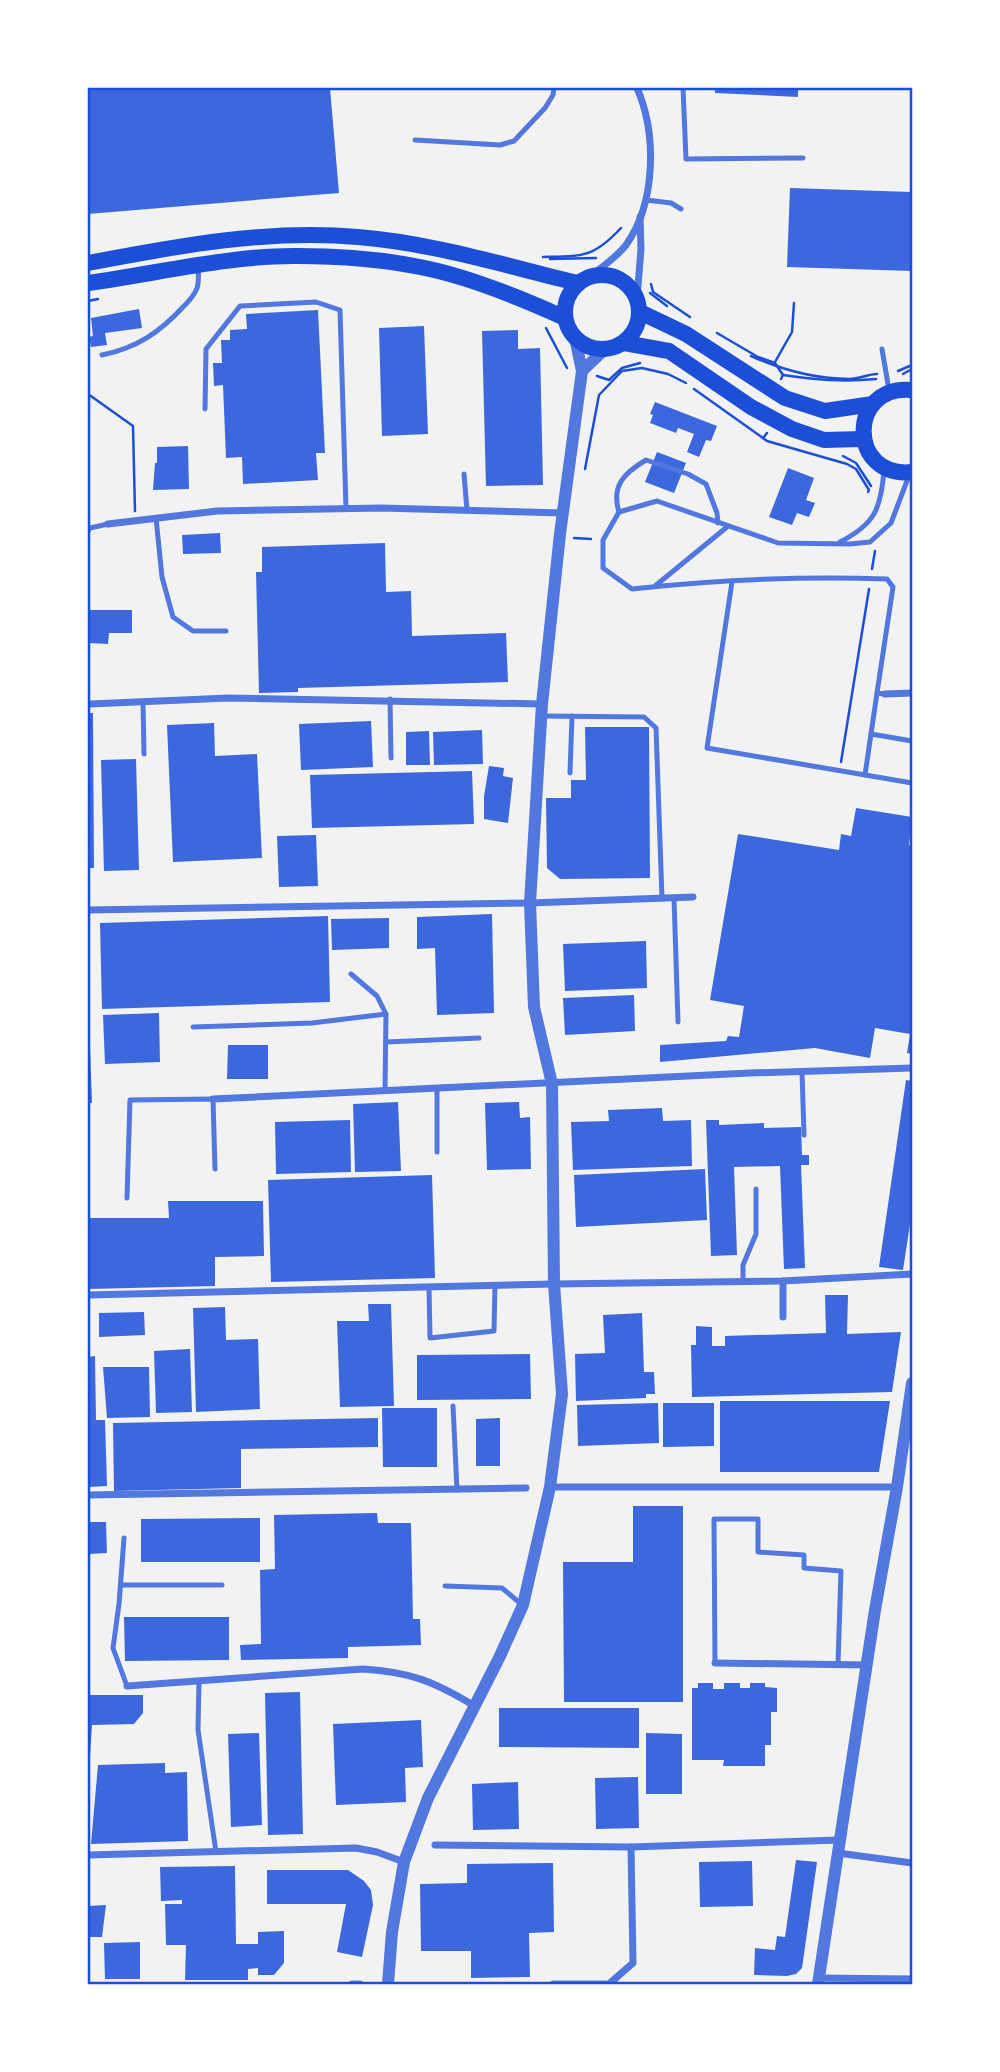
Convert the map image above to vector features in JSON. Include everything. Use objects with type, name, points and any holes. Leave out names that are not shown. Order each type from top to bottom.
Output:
[{"type":"main road","points":[[88,263],[216,241],[296,235],[358,237],[421,246],[583,280]]},
{"type":"main road","points":[[88,284],[198,267],[296,256],[356,259],[422,267],[510,294],[565,318]]},
{"type":"main road","points":[[624,343],[638,324],[638,305],[631,288],[612,275],[600,274],[583,280],[570,293],[565,305],[565,318],[575,338],[584,345],[604,349],[624,343],[669,351],[751,407],[792,429],[824,440],[863,439]]},
{"type":"main road","points":[[638,305],[785,398],[825,411],[873,404]]},
{"type":"main road","points":[[911,473],[897,473],[874,460],[863,439],[863,426],[866,414],[873,404],[889,392],[912,389]]},
{"type":"street","points":[[583,280],[621,250],[646,200],[649,134],[637,88]]},
{"type":"street","points":[[638,305],[640,216]]},
{"type":"street","points":[[388,1984],[392,1932],[404,1862],[428,1798],[523,1605],[550,1488],[562,1394],[554,1283],[552,1084],[534,1007],[530,903],[542,710],[560,534],[582,371],[575,338]]},
{"type":"street","points":[[582,371],[604,349]]},
{"type":"street","points":[[107,524],[217,511],[346,508],[564,513]]},
{"type":"street","points":[[881,693],[912,693]]},
{"type":"street","points":[[89,704],[228,698],[390,699],[542,710]]},
{"type":"street","points":[[88,910],[530,903],[693,897]]},
{"type":"street","points":[[213,1099],[912,1068]]},
{"type":"street","points":[[88,1295],[554,1283],[783,1281],[912,1274]]},
{"type":"street","points":[[783,1281],[783,1317]]},
{"type":"street","points":[[912,1383],[908,1440],[874,1610],[818,1981],[912,1979]]},
{"type":"street","points":[[550,1488],[897,1487]]},
{"type":"street","points":[[88,1495],[526,1488]]},
{"type":"street","points":[[715,1663],[867,1665]]},
{"type":"street","points":[[127,1686],[363,1669],[394,1671],[439,1685],[474,1705]]},
{"type":"street","points":[[435,1845],[839,1847],[912,1863]]},
{"type":"street","points":[[553,1984],[609,1984],[633,1963],[631,1847]]},
{"type":"street","points":[[88,1855],[356,1848],[404,1862]]},
{"type":"street","points":[[352,1984],[360,1984]]},
{"type":"lane","points":[[415,140],[500,145],[514,141],[545,108],[554,88]]},
{"type":"lane","points":[[683,88],[685,159],[803,158]]},
{"type":"lane","points":[[646,200],[671,203],[681,209]]},
{"type":"lane","points":[[102,355],[126,350],[146,340],[170,321],[191,299],[199,285],[198,267]]},
{"type":"lane","points":[[205,409],[206,349],[240,306],[316,302],[340,310],[346,508]]},
{"type":"lane","points":[[882,349],[889,392]]},
{"type":"lane","points":[[619,512],[615,500],[618,486],[632,468],[646,460],[688,474],[706,484],[718,523]]},
{"type":"lane","points":[[837,544],[860,532],[874,517],[882,493],[884,468]]},
{"type":"lane","points":[[865,775],[881,693],[892,587],[887,579],[732,582],[632,589],[603,568],[603,540],[619,512],[657,501],[778,543],[870,542],[891,523],[911,473]]},
{"type":"lane","points":[[464,474],[467,510]]},
{"type":"lane","points":[[156,518],[162,577],[173,617],[193,631],[226,631]]},
{"type":"lane","points":[[88,531],[90,528],[107,524]]},
{"type":"lane","points":[[655,586],[727,527]]},
{"type":"lane","points":[[732,582],[707,748],[912,783]]},
{"type":"lane","points":[[390,699],[391,758]]},
{"type":"lane","points":[[143,702],[144,754]]},
{"type":"lane","points":[[542,710],[572,716],[644,717],[656,728],[662,898]]},
{"type":"lane","points":[[570,774],[572,716]]},
{"type":"lane","points":[[871,734],[912,741]]},
{"type":"lane","points":[[674,898],[678,1022]]},
{"type":"lane","points":[[351,974],[377,996],[386,1014],[385,1090]]},
{"type":"lane","points":[[193,1027],[312,1023],[386,1014]]},
{"type":"lane","points":[[386,1042],[479,1038]]},
{"type":"lane","points":[[802,1071],[804,1135]]},
{"type":"lane","points":[[436,1152],[437,1088]]},
{"type":"lane","points":[[127,1198],[130,1100],[213,1099],[215,1169]]},
{"type":"lane","points":[[743,1282],[743,1265],[756,1234],[756,1189]]},
{"type":"lane","points":[[429,1287],[429,1338],[494,1331],[495,1285]]},
{"type":"lane","points":[[453,1406],[457,1490]]},
{"type":"lane","points":[[715,1663],[714,1519],[758,1518],[758,1552],[804,1555],[804,1568],[841,1571],[838,1664]]},
{"type":"lane","points":[[124,1538],[113,1648],[127,1686]]},
{"type":"lane","points":[[121,1585],[222,1585]]},
{"type":"lane","points":[[445,1587],[502,1588],[523,1605]]},
{"type":"lane","points":[[199,1681],[198,1730],[216,1852]]},
{"type":"path","points":[[649,276],[653,292],[693,319]]},
{"type":"path","points":[[88,301],[100,299]]},
{"type":"path","points":[[774,364],[792,332],[794,303]]},
{"type":"path","points":[[542,321],[565,368],[609,380],[622,368],[639,362],[659,367],[685,378],[708,397],[770,437],[808,449],[822,450]]},
{"type":"path","points":[[714,331],[774,364],[783,375]]},
{"type":"path","points":[[584,473],[599,395],[622,371],[642,368],[668,374],[689,385],[713,405],[763,438]]},
{"type":"path","points":[[88,394],[133,426],[135,521]]},
{"type":"path","points":[[835,451],[856,463],[871,485],[882,493]]},
{"type":"path","points":[[560,534],[571,538],[603,540]]},
{"type":"path","points":[[839,771],[878,534]]},
{"type":"building","points":[[88,88],[330,88],[339,193],[88,214]]},
{"type":"building","points":[[715,88],[798,88],[798,97],[715,93]]},
{"type":"building","points":[[790,188],[912,192],[912,271],[787,267]]},
{"type":"building","points":[[139,309],[142,328],[105,333],[107,345],[91,347],[91,318]]},
{"type":"building","points":[[318,310],[325,453],[316,453],[318,480],[243,484],[242,457],[226,458],[223,385],[214,386],[213,363],[222,363],[221,340],[230,340],[230,330],[247,329],[246,314]]},
{"type":"building","points":[[424,326],[428,434],[382,436],[379,328]]},
{"type":"building","points":[[518,330],[518,349],[540,348],[543,485],[486,486],[482,331]]},
{"type":"building","points":[[655,402],[717,426],[711,441],[706,440],[699,457],[687,452],[694,434],[678,428],[676,433],[650,423]]},
{"type":"building","points":[[188,446],[189,489],[153,490],[157,447]]},
{"type":"building","points":[[657,452],[686,463],[674,493],[645,482]]},
{"type":"building","points":[[788,468],[814,478],[806,500],[815,503],[809,517],[797,513],[792,525],[769,517]]},
{"type":"building","points":[[220,533],[221,553],[183,554],[182,535]]},
{"type":"building","points":[[385,543],[386,592],[411,591],[412,636],[506,633],[508,682],[298,688],[298,692],[259,693],[256,572],[262,572],[262,547]]},
{"type":"building","points":[[88,610],[132,610],[132,633],[109,633],[108,644],[88,643]]},
{"type":"building","points":[[88,713],[93,713],[94,868],[88,868]]},
{"type":"building","points":[[371,721],[373,767],[301,770],[299,724]]},
{"type":"building","points":[[214,723],[215,756],[257,754],[262,858],[173,862],[167,725]]},
{"type":"building","points":[[585,727],[649,727],[650,878],[560,879],[547,868],[546,798],[571,798],[571,780],[586,780]]},
{"type":"building","points":[[482,730],[483,764],[434,765],[433,732]]},
{"type":"building","points":[[429,731],[430,765],[406,765],[406,732]]},
{"type":"building","points":[[136,759],[139,870],[104,871],[101,760]]},
{"type":"building","points":[[489,766],[504,768],[503,776],[513,778],[508,823],[484,819],[484,796]]},
{"type":"building","points":[[472,771],[474,824],[312,828],[310,775]]},
{"type":"building","points":[[856,808],[912,817],[909,845],[912,846],[912,1054],[907,1053],[910,1034],[875,1028],[870,1058],[815,1048],[660,1062],[660,1045],[726,1041],[728,1036],[739,1037],[744,1006],[710,1000],[738,834],[839,850],[841,834],[851,836]]},
{"type":"building","points":[[316,835],[318,886],[279,887],[277,836]]},
{"type":"building","points":[[492,914],[494,1013],[437,1015],[435,948],[417,949],[417,917]]},
{"type":"building","points":[[328,916],[330,1002],[102,1009],[100,923]]},
{"type":"building","points":[[389,918],[389,948],[332,950],[331,919]]},
{"type":"building","points":[[646,941],[647,988],[565,991],[563,944]]},
{"type":"building","points":[[634,995],[635,1031],[565,1035],[563,998]]},
{"type":"building","points":[[159,1013],[160,1062],[105,1064],[103,1015]]},
{"type":"building","points":[[228,1045],[268,1045],[268,1079],[227,1079]]},
{"type":"building","points":[[90,1046],[92,1103],[88,1103]]},
{"type":"building","points":[[906,1080],[912,1081],[912,1211],[903,1270],[879,1267]]},
{"type":"building","points":[[398,1102],[401,1171],[355,1172],[353,1104]]},
{"type":"building","points":[[519,1102],[520,1118],[530,1117],[531,1169],[487,1170],[485,1103]]},
{"type":"building","points":[[662,1108],[663,1121],[691,1120],[692,1166],[573,1170],[571,1122],[609,1121],[608,1110]]},
{"type":"building","points":[[350,1120],[351,1172],[276,1174],[275,1122]]},
{"type":"building","points":[[706,1120],[719,1120],[719,1125],[764,1123],[764,1128],[801,1127],[802,1155],[809,1155],[809,1165],[801,1165],[805,1268],[784,1269],[780,1166],[734,1167],[737,1255],[711,1256]]},
{"type":"building","points":[[705,1169],[707,1220],[576,1227],[574,1175]]},
{"type":"building","points":[[432,1175],[435,1278],[271,1282],[268,1180]]},
{"type":"building","points":[[168,1201],[263,1201],[264,1256],[215,1257],[215,1286],[88,1289],[88,1218],[169,1218]]},
{"type":"building","points":[[825,1295],[848,1295],[847,1334],[901,1332],[892,1392],[692,1397],[691,1345],[696,1345],[696,1326],[712,1327],[712,1346],[725,1346],[725,1336],[826,1333]]},
{"type":"building","points":[[368,1304],[391,1304],[394,1406],[340,1407],[337,1321],[369,1321]]},
{"type":"building","points":[[225,1307],[226,1340],[258,1339],[260,1409],[196,1412],[193,1308]]},
{"type":"building","points":[[144,1312],[145,1335],[99,1337],[99,1313]]},
{"type":"building","points":[[642,1313],[644,1372],[654,1372],[655,1394],[646,1394],[646,1398],[576,1401],[575,1354],[605,1353],[603,1315]]},
{"type":"building","points":[[190,1349],[192,1412],[156,1413],[154,1351]]},
{"type":"building","points":[[530,1354],[531,1399],[417,1400],[417,1355]]},
{"type":"building","points":[[95,1356],[96,1420],[105,1420],[107,1486],[88,1487],[88,1357]]},
{"type":"building","points":[[103,1367],[149,1367],[150,1417],[107,1418]]},
{"type":"building","points":[[720,1401],[890,1401],[879,1472],[720,1472]]},
{"type":"building","points":[[658,1403],[659,1443],[578,1446],[577,1405]]},
{"type":"building","points":[[663,1403],[714,1403],[714,1446],[663,1447]]},
{"type":"building","points":[[382,1408],[437,1408],[437,1467],[383,1467]]},
{"type":"building","points":[[378,1418],[378,1447],[241,1449],[241,1488],[114,1491],[113,1423]]},
{"type":"building","points":[[500,1418],[500,1466],[476,1466],[476,1419]]},
{"type":"building","points":[[633,1506],[683,1506],[683,1702],[564,1702],[563,1562],[633,1562]]},
{"type":"building","points":[[377,1513],[378,1523],[411,1523],[413,1619],[420,1619],[421,1645],[348,1647],[348,1658],[241,1660],[240,1645],[261,1644],[260,1570],[275,1569],[274,1515]]},
{"type":"building","points":[[260,1518],[260,1562],[141,1562],[141,1519]]},
{"type":"building","points":[[88,1522],[106,1522],[107,1553],[88,1554]]},
{"type":"building","points":[[124,1617],[229,1617],[229,1660],[125,1661]]},
{"type":"building","points":[[698,1683],[713,1683],[713,1689],[724,1689],[724,1683],[740,1683],[740,1688],[750,1688],[750,1683],[765,1683],[765,1687],[777,1688],[777,1712],[771,1712],[771,1745],[765,1745],[765,1766],[723,1766],[724,1760],[692,1760],[692,1688],[698,1688]]},
{"type":"building","points":[[88,1685],[90,1695],[143,1695],[143,1713],[134,1724],[92,1725],[89,1772],[88,1772]]},
{"type":"building","points":[[300,1692],[303,1834],[268,1835],[265,1693]]},
{"type":"building","points":[[499,1708],[639,1708],[639,1748],[499,1747]]},
{"type":"building","points":[[421,1720],[423,1767],[405,1768],[406,1802],[336,1805],[333,1724]]},
{"type":"building","points":[[259,1733],[262,1825],[231,1827],[228,1734]]},
{"type":"building","points":[[646,1733],[682,1734],[682,1794],[646,1794]]},
{"type":"building","points":[[165,1763],[165,1773],[187,1772],[188,1841],[91,1844],[98,1765]]},
{"type":"building","points":[[638,1777],[639,1828],[596,1829],[595,1778]]},
{"type":"building","points":[[518,1782],[519,1829],[473,1830],[472,1784]]},
{"type":"building","points":[[796,1860],[817,1862],[802,1968],[796,1974],[787,1976],[754,1975],[755,1948],[775,1950],[777,1936],[785,1937]]},
{"type":"building","points":[[752,1861],[753,1906],[700,1907],[699,1862]]},
{"type":"building","points":[[553,1863],[554,1932],[529,1933],[530,1977],[471,1978],[471,1951],[421,1951],[420,1884],[467,1883],[467,1864]]},
{"type":"building","points":[[235,1866],[236,1944],[258,1944],[258,1932],[284,1931],[284,1963],[274,1975],[258,1975],[258,1968],[248,1969],[248,1980],[185,1980],[186,1945],[166,1945],[165,1904],[182,1904],[182,1900],[161,1901],[160,1867]]},
{"type":"building","points":[[267,1870],[348,1870],[364,1881],[371,1890],[373,1905],[362,1957],[337,1952],[346,1904],[267,1904]]},
{"type":"building","points":[[106,1905],[102,1937],[88,1937],[88,1906]]},
{"type":"building","points":[[140,1942],[140,1979],[105,1979],[104,1943]]}]
